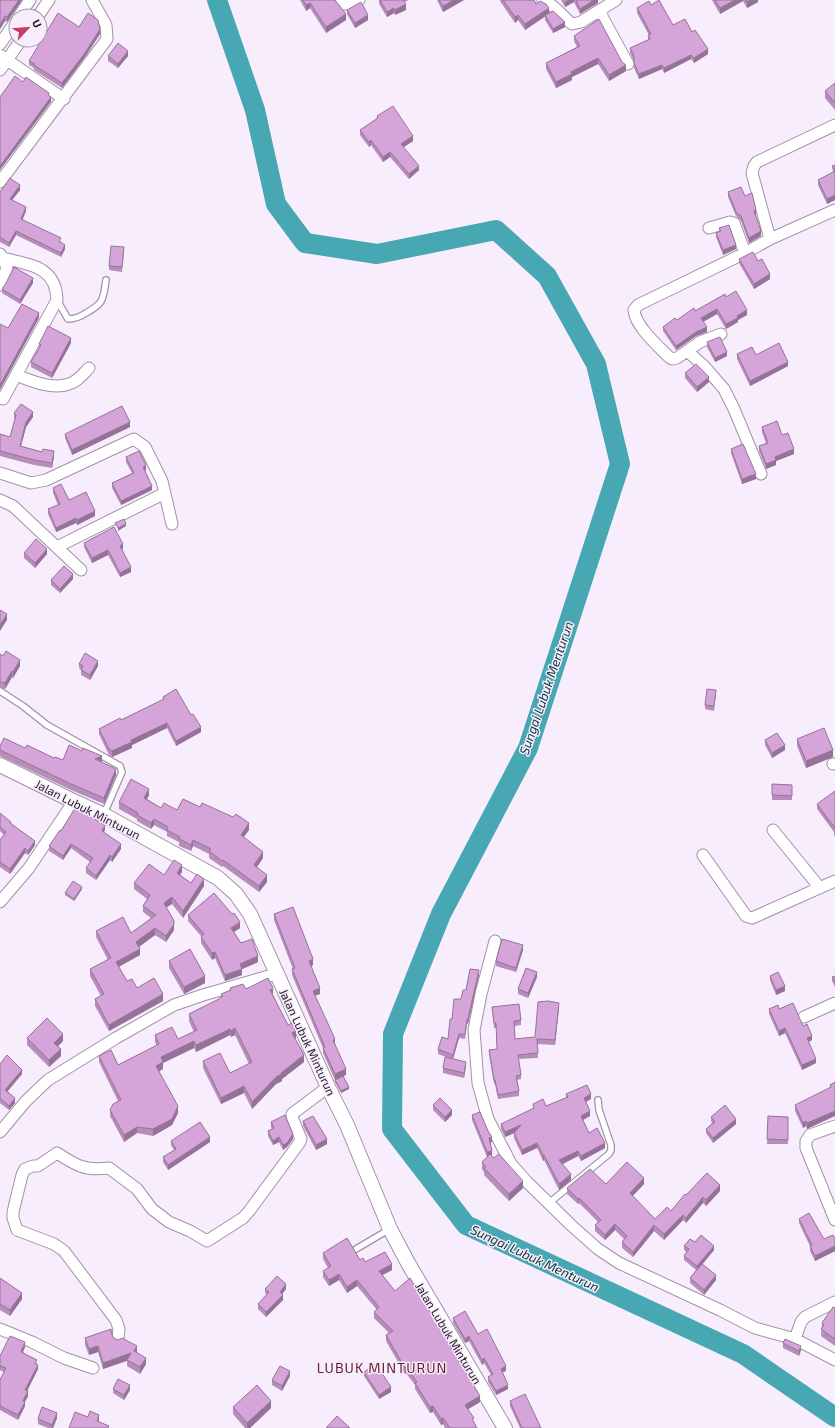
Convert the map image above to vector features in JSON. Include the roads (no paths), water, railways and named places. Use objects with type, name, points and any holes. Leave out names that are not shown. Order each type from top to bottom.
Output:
[{"type":"street","points":[[0,182],[64,99],[107,39],[106,25],[92,0]]},
{"type":"street","points":[[340,0],[346,5],[359,0]]},
{"type":"street","points":[[543,0],[550,3],[560,11],[564,18],[572,24],[582,22],[616,0]]},
{"type":"street","points":[[599,11],[628,64]]},
{"type":"street","points":[[0,44],[8,32]]},
{"type":"street","points":[[0,70],[3,57],[13,48]]},
{"type":"street","points":[[3,57],[64,99]]},
{"type":"street","points":[[770,239],[752,173],[754,166],[760,160],[835,125]]},
{"type":"street","points":[[721,334],[700,342],[678,358],[669,358],[647,335],[634,315],[634,310],[638,305],[745,253],[770,239],[835,210]]},
{"type":"street","points":[[709,228],[730,222],[734,223],[745,253]]},
{"type":"street","points":[[0,284],[7,268],[2,256]]},
{"type":"street","points":[[2,256],[39,268],[49,275],[57,292],[57,300],[3,399]]},
{"type":"street","points":[[687,351],[704,366],[724,389],[761,474]]},
{"type":"street","points":[[16,375],[48,386],[60,386],[76,381],[88,368]]},
{"type":"street","points":[[0,473],[31,483],[46,480],[134,439],[145,447],[162,482],[172,524]]},
{"type":"street","points":[[57,547],[165,493]]},
{"type":"street","points":[[0,500],[13,506],[81,570]]},
{"type":"street","name":"Jalan Lubuk Minturun","points":[[0,765],[104,814],[218,878],[236,894],[250,914],[276,974],[347,1125],[390,1229],[408,1263],[505,1428]]},
{"type":"street","points":[[0,902],[29,868],[74,801]]},
{"type":"street","points":[[773,830],[820,888]]},
{"type":"street","points":[[703,854],[748,918],[752,918],[835,881]]},
{"type":"street","points":[[494,941],[474,1030],[478,1083],[488,1119],[511,1164],[528,1183],[598,1249],[619,1263],[755,1328],[795,1339],[835,1360]]},
{"type":"street","points":[[0,1132],[26,1101],[48,1080],[128,1030],[174,1005],[276,974]]},
{"type":"street","points":[[804,1017],[835,1003]]},
{"type":"street","points":[[118,1338],[119,1329],[116,1320],[64,1251],[54,1244],[18,1230],[14,1225],[12,1212],[25,1169],[38,1166],[57,1153],[78,1167],[96,1170],[109,1168],[137,1189],[152,1209],[169,1222],[190,1231],[207,1241],[243,1218],[250,1210],[300,1142],[301,1139],[292,1114],[328,1087]]},
{"type":"street","points":[[835,1126],[810,1135],[806,1141],[806,1148],[835,1220]]},
{"type":"street","points":[[795,1339],[801,1322],[805,1318],[835,1302]]},
{"type":"street","points":[[0,1329],[32,1342],[64,1358],[93,1368]]},
{"type":"lane","points":[[57,300],[68,318],[73,319],[82,316],[99,306],[104,297],[106,280]]},
{"type":"lane","points":[[0,691],[23,706],[47,725],[120,766],[122,772],[104,814]]},
{"type":"lane","points":[[549,1203],[606,1156],[611,1150],[611,1145],[599,1110],[598,1100]]},
{"type":"lane","points":[[356,1249],[390,1229]]},
{"type":"waterway","name":"Sungai Lubuk Menturun","points":[[217,0],[255,110],[276,204],[305,243],[377,254],[496,230],[547,276],[596,364],[620,464],[528,748],[441,914],[393,1034],[392,1129],[466,1225],[743,1354],[835,1417]]},
{"type":"district","name":"LUBUK MINTURUN","points":[[382,1367]]}]
